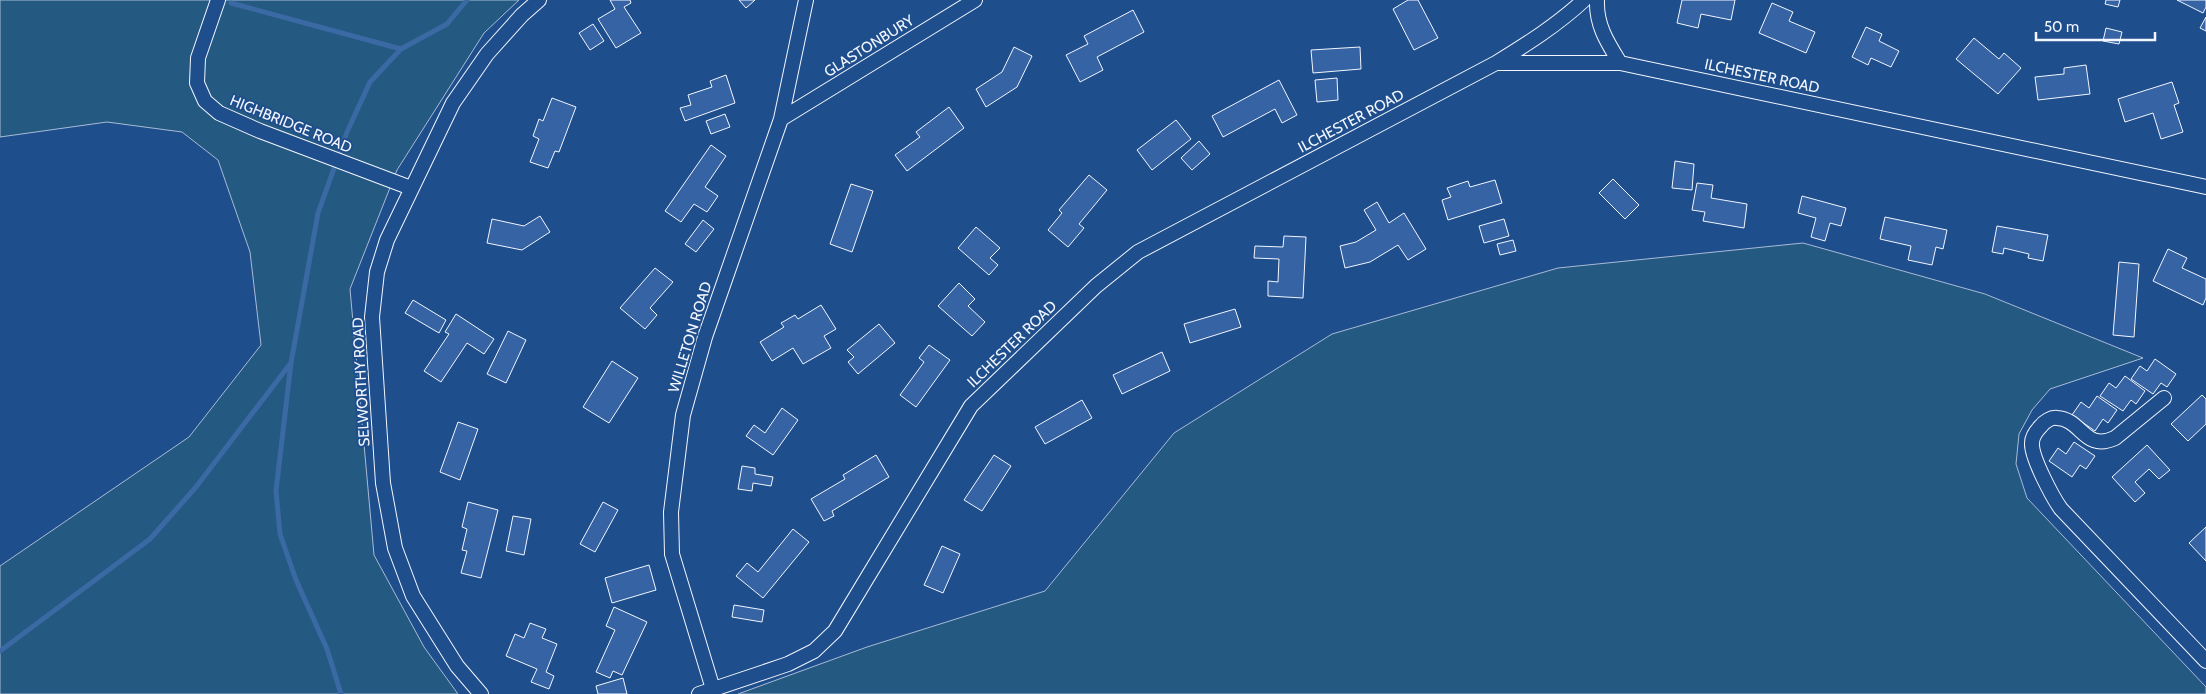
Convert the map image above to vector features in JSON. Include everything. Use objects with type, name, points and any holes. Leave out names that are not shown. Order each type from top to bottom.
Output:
[{"type":"street","name":"HIGHBRIDGE ROAD","points":[[218,0],[198,58],[197,83],[205,101],[219,113],[411,188]]},
{"type":"street","name":"SELWORTHY ROAD","points":[[481,694],[457,666],[414,596],[395,548],[383,483],[372,317],[378,272],[387,240],[453,103],[487,54],[522,15],[539,0]]},
{"type":"street","name":"WILLETON ROAD","points":[[713,689],[672,554],[671,512],[683,415],[705,337],[781,119],[806,0]]},
{"type":"street","name":"GLASTONBURY","points":[[781,119],[975,0]]},
{"type":"street","points":[[1496,63],[1565,18],[1584,0]]},
{"type":"street","points":[[1597,0],[1598,18],[1602,32],[1620,63]]},
{"type":"street","name":"ILCHESTER ROAD","points":[[713,689],[788,664],[814,652],[835,631],[971,406],[1096,286],[1138,252],[1496,63],[1620,63],[2206,187]]},
{"type":"street","points":[[2164,398],[2115,438],[2105,442],[2090,439],[2071,423],[2058,418],[2050,419],[2036,431],[2032,442],[2034,455],[2052,497],[2062,509],[2206,661]]},
{"type":"street","points":[[700,694],[713,689]]},
{"type":"shaded area","points":[[0,0],[519,0],[484,33],[397,170],[350,289],[374,555],[424,647],[458,694],[0,694],[0,566],[189,437],[261,345],[250,252],[218,160],[182,132],[107,122],[0,137]]},
{"type":"shaded area","points":[[1803,243],[1985,294],[2143,358],[2050,389],[2032,410],[2019,434],[2016,464],[2027,498],[2206,687],[2206,694],[738,694],[867,647],[1045,591],[1174,433],[1332,334],[1558,268]]},
{"type":"building","points":[[610,0],[630,0],[631,3],[624,7],[641,33],[616,48],[598,19],[615,9]]},
{"type":"building","points":[[739,0],[755,0],[746,8]]},
{"type":"building","points":[[1408,0],[1418,0],[1438,38],[1414,50],[1393,9]]},
{"type":"building","points":[[1682,0],[1735,0],[1731,20],[1701,14],[1698,28],[1677,23]]},
{"type":"building","points":[[2106,0],[2120,0],[2118,7],[2105,4]]},
{"type":"building","points":[[2177,0],[2206,0],[2206,7],[2203,13]]},
{"type":"building","points":[[1772,3],[1793,12],[1789,21],[1815,32],[1806,53],[1759,33]]},
{"type":"building","points":[[1133,10],[1144,32],[1097,57],[1103,70],[1080,82],[1066,55],[1088,44],[1084,36]]},
{"type":"building","points":[[2206,17],[2206,31],[2200,28]]},
{"type":"building","points":[[593,24],[604,41],[590,50],[579,33]]},
{"type":"building","points":[[1866,27],[1882,34],[1879,41],[1899,51],[1891,67],[1871,58],[1868,65],[1852,57]]},
{"type":"building","points":[[2106,28],[2122,32],[2119,44],[2103,41]]},
{"type":"building","points":[[1974,38],[1999,59],[2004,53],[2021,68],[1998,94],[1956,59]]},
{"type":"building","points":[[1014,47],[1032,56],[1017,87],[986,107],[976,89],[1002,72]]},
{"type":"building","points":[[1360,47],[1361,69],[1313,73],[1311,50]]},
{"type":"building","points":[[2086,65],[2090,94],[2038,100],[2035,77],[2064,74],[2064,68]]},
{"type":"building","points":[[726,75],[735,103],[685,121],[680,108],[691,105],[688,95],[712,87],[710,81]]},
{"type":"building","points":[[1337,78],[1338,100],[1317,102],[1315,80]]},
{"type":"building","points":[[1279,80],[1297,115],[1282,123],[1275,109],[1223,137],[1212,116]]},
{"type":"building","points":[[2172,82],[2179,103],[2174,105],[2183,132],[2161,139],[2153,113],[2125,122],[2118,99]]},
{"type":"building","points":[[552,98],[576,107],[559,152],[555,151],[548,168],[530,162],[539,139],[533,136],[539,119],[543,121]]},
{"type":"building","points":[[949,107],[964,128],[907,171],[895,155],[920,137],[916,132]]},
{"type":"building","points":[[725,114],[730,127],[711,134],[706,121]]},
{"type":"building","points":[[1176,120],[1191,139],[1152,170],[1137,150]]},
{"type":"building","points":[[1199,141],[1210,154],[1192,170],[1181,158]]},
{"type":"building","points":[[711,145],[726,156],[705,187],[718,196],[707,212],[694,204],[681,222],[665,211]]},
{"type":"building","points":[[1675,161],[1694,164],[1692,190],[1672,188]]},
{"type":"building","points":[[1089,175],[1107,190],[1079,224],[1084,228],[1068,247],[1048,230],[1062,213],[1059,210]]},
{"type":"building","points":[[1613,179],[1639,205],[1625,219],[1599,193]]},
{"type":"building","points":[[1495,180],[1502,203],[1448,220],[1442,200],[1451,197],[1447,188],[1468,181],[1470,187]]},
{"type":"building","points":[[1697,183],[1713,185],[1711,198],[1747,204],[1744,228],[1703,221],[1705,212],[1692,210]]},
{"type":"building","points":[[851,184],[873,191],[852,252],[830,244]]},
{"type":"building","points":[[1802,196],[1846,208],[1841,226],[1830,223],[1825,241],[1811,237],[1816,218],[1798,213]]},
{"type":"building","points":[[1377,202],[1389,223],[1404,213],[1426,249],[1408,260],[1398,245],[1370,262],[1345,268],[1340,246],[1356,242],[1376,230],[1364,210]]},
{"type":"building","points":[[540,216],[550,232],[522,250],[487,243],[492,219],[524,226]]},
{"type":"building","points":[[1885,217],[1947,230],[1943,249],[1936,247],[1932,265],[1908,260],[1911,246],[1880,239]]},
{"type":"building","points":[[1504,219],[1509,236],[1484,243],[1479,226]]},
{"type":"building","points":[[703,220],[714,229],[696,252],[685,244]]},
{"type":"building","points":[[1997,226],[2048,235],[2043,261],[2028,258],[2029,254],[2004,248],[2003,254],[1992,252]]},
{"type":"building","points":[[976,227],[1000,248],[990,258],[998,265],[989,275],[958,248]]},
{"type":"building","points":[[1284,236],[1306,237],[1303,298],[1268,296],[1268,281],[1278,282],[1279,259],[1254,258],[1255,246],[1283,247]]},
{"type":"building","points":[[1513,240],[1516,251],[1500,255],[1497,244]]},
{"type":"building","points":[[2168,249],[2187,258],[2182,268],[2206,279],[2206,298],[2203,305],[2153,281]]},
{"type":"building","points":[[2119,262],[2139,264],[2134,337],[2113,335]]},
{"type":"building","points":[[655,268],[673,282],[650,308],[657,315],[645,329],[620,308]]},
{"type":"building","points":[[959,283],[975,299],[968,306],[985,322],[972,336],[938,306]]},
{"type":"building","points":[[413,300],[446,320],[439,333],[405,313]]},
{"type":"building","points":[[821,305],[836,329],[824,336],[831,348],[803,364],[793,348],[772,361],[760,342],[784,327],[781,323],[795,315],[798,319]]},
{"type":"building","points":[[1235,309],[1241,327],[1190,343],[1184,324]]},
{"type":"building","points":[[456,314],[494,339],[484,354],[467,343],[441,382],[424,371],[449,334],[445,332]]},
{"type":"building","points":[[879,324],[895,343],[858,374],[848,362],[854,357],[847,350]]},
{"type":"building","points":[[508,331],[526,340],[506,383],[487,374]]},
{"type":"building","points":[[929,345],[950,360],[916,407],[900,395],[924,362],[919,358]]},
{"type":"building","points":[[1162,352],[1170,371],[1122,394],[1113,375]]},
{"type":"building","points":[[2155,359],[2176,374],[2167,387],[2161,383],[2153,394],[2131,379],[2140,366],[2147,371]]},
{"type":"building","points":[[612,361],[638,378],[609,423],[583,407]]},
{"type":"building","points":[[2125,376],[2145,391],[2136,404],[2131,400],[2123,411],[2100,396],[2109,383],[2116,388]]},
{"type":"building","points":[[2202,395],[2206,399],[2206,424],[2188,441],[2171,424]]},
{"type":"building","points":[[2097,396],[2117,410],[2108,423],[2103,419],[2095,431],[2072,415],[2081,402],[2089,408]]},
{"type":"building","points":[[1082,400],[1092,418],[1045,444],[1035,427]]},
{"type":"building","points":[[782,408],[798,420],[773,455],[746,436],[754,425],[765,433]]},
{"type":"building","points":[[458,422],[478,429],[460,480],[440,472]]},
{"type":"building","points":[[2074,442],[2095,456],[2086,469],[2080,465],[2072,477],[2049,461],[2058,448],[2066,454]]},
{"type":"building","points":[[2147,445],[2170,470],[2159,479],[2149,469],[2135,482],[2145,493],[2135,502],[2112,477]]},
{"type":"building","points":[[876,455],[889,477],[832,511],[834,516],[824,521],[811,499],[845,479],[843,475]]},
{"type":"building","points":[[994,455],[1011,466],[982,511],[964,500]]},
{"type":"building","points":[[742,466],[755,468],[755,474],[773,477],[771,486],[753,483],[752,491],[738,489]]},
{"type":"building","points":[[468,502],[498,510],[481,578],[461,573],[467,551],[462,550],[467,529],[462,527]]},
{"type":"building","points":[[603,502],[618,510],[595,552],[580,544]]},
{"type":"building","points":[[513,516],[531,519],[524,555],[506,551]]},
{"type":"building","points":[[2206,527],[2206,561],[2189,543]]},
{"type":"building","points":[[793,529],[809,542],[763,598],[736,576],[747,563],[758,572]]},
{"type":"building","points":[[942,546],[960,554],[943,593],[924,585]]},
{"type":"building","points":[[649,565],[656,590],[612,603],[605,578]]},
{"type":"building","points":[[734,605],[764,610],[762,622],[732,617]]},
{"type":"building","points":[[614,607],[647,622],[622,675],[613,671],[610,678],[596,672],[615,630],[606,626]]},
{"type":"building","points":[[530,623],[546,629],[542,638],[557,644],[546,672],[554,676],[549,689],[531,682],[537,669],[506,656],[515,634],[524,638]]},
{"type":"building","points":[[623,678],[627,694],[598,694],[596,686]]},
{"type":"waterway","points":[[341,694],[327,649],[296,580],[280,534],[276,491],[291,363],[318,213],[347,132],[370,82],[401,49],[447,24],[467,0]]},
{"type":"waterway","points":[[231,3],[401,49]]},
{"type":"waterway","points":[[0,651],[150,539],[196,487],[290,364]]}]
